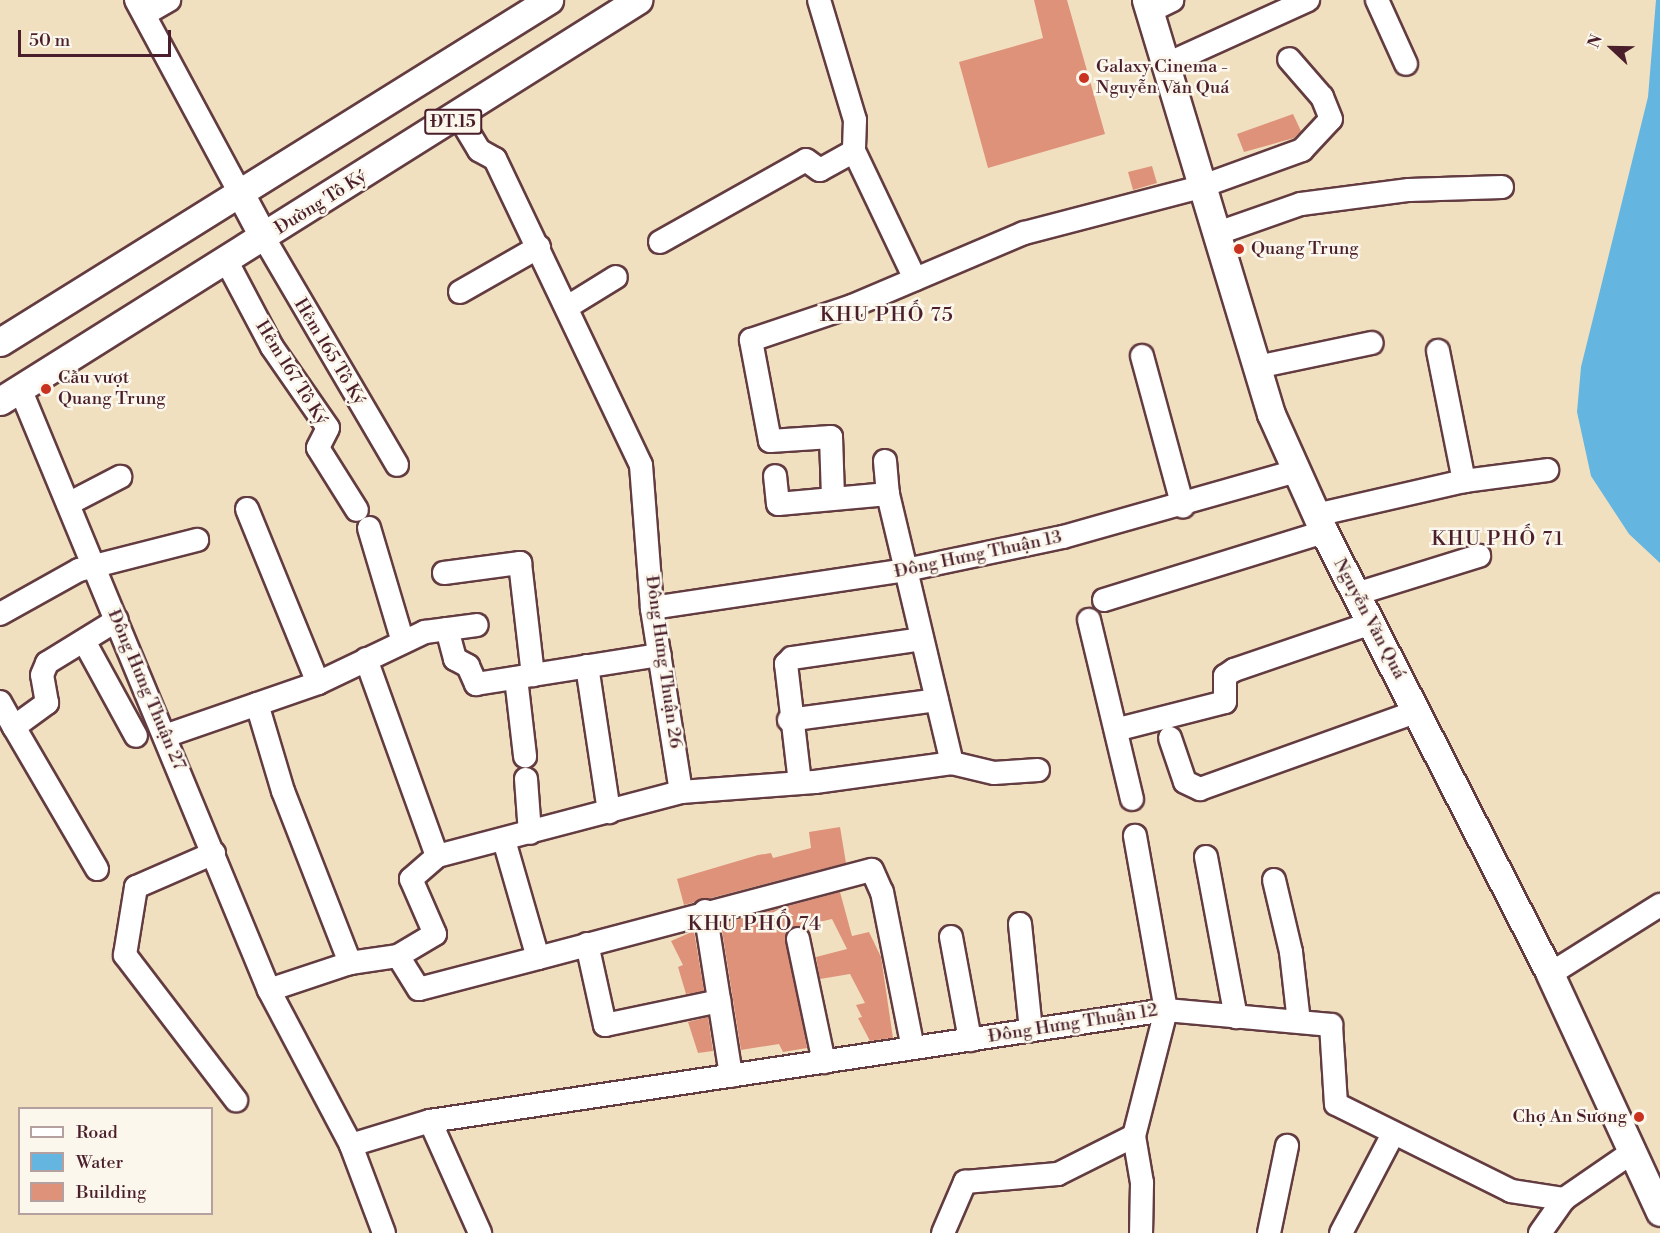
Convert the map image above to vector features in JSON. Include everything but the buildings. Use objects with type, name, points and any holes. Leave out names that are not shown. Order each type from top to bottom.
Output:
[{"type":"main road","name":"ĐT.15","points":[[0,342],[241,195],[549,0]]},
{"type":"main road","name":"Đường Tô Ký","points":[[11,396],[459,117],[638,0]]},
{"type":"main road","name":"Nguyễn Văn Quá","points":[[1156,4],[1167,64],[1200,187],[1218,233],[1257,367],[1296,471],[1320,524],[1418,711],[1550,974],[1660,1212]]},
{"type":"main road","points":[[241,195],[264,238]]},
{"type":"street","points":[[169,0],[140,7],[241,195]]},
{"type":"street","points":[[819,0],[855,120],[854,151],[915,279]]},
{"type":"street","points":[[1167,64],[1308,0]]},
{"type":"street","points":[[1377,0],[1406,64]]},
{"type":"street","points":[[834,497],[831,437],[770,441],[751,340],[915,279],[1024,233],[1200,187],[1302,150],[1330,119],[1322,97],[1289,59]]},
{"type":"street","name":"Đông Hưng Thuận 26","points":[[459,117],[479,150],[495,159],[569,306],[641,465],[652,608],[681,792]]},
{"type":"street","points":[[660,242],[806,160],[820,170],[854,151]]},
{"type":"street","points":[[1218,233],[1300,204],[1409,190],[1502,187]]},
{"type":"street","name":"Hẻm 165 Tô Ký","points":[[264,238],[397,465]]},
{"type":"street","points":[[460,292],[539,247]]},
{"type":"street","name":"Hẻm 167 Tô Ký","points":[[227,262],[272,347],[328,428],[318,448],[363,519],[403,642]]},
{"type":"street","points":[[569,306],[616,277]]},
{"type":"street","points":[[1257,367],[1372,343]]},
{"type":"street","points":[[1438,351],[1464,481]]},
{"type":"street","points":[[1142,356],[1183,507]]},
{"type":"street","name":"Đông Hưng Thuận 27","points":[[11,396],[68,504],[269,990],[351,1145],[384,1233]]},
{"type":"street","points":[[885,461],[888,494],[951,763]]},
{"type":"street","points":[[1104,600],[1320,524],[1464,481],[1547,470]]},
{"type":"street","name":"Đông Hưng Thuận 13","points":[[652,608],[906,570],[1183,507],[1296,471]]},
{"type":"street","points":[[775,476],[778,504],[834,497],[888,494]]},
{"type":"street","points":[[68,504],[120,477]]},
{"type":"street","points":[[247,510],[318,683]]},
{"type":"street","points":[[0,614],[94,567],[197,540]]},
{"type":"street","points":[[1356,594],[1479,556]]},
{"type":"street","points":[[444,573],[519,563],[525,756]]},
{"type":"street","points":[[14,727],[47,702],[42,675],[47,663],[117,620]]},
{"type":"street","points":[[1089,620],[1119,729],[1132,799]]},
{"type":"street","points":[[1119,729],[1225,702],[1225,676],[1234,670],[1371,623]]},
{"type":"street","points":[[165,736],[318,683],[403,642],[447,629],[477,625]]},
{"type":"street","points":[[447,629],[454,659],[468,666],[476,684],[660,656]]},
{"type":"street","points":[[800,783],[783,672],[792,658],[922,639]]},
{"type":"street","points":[[84,642],[136,736]]},
{"type":"street","points":[[366,659],[437,856]]},
{"type":"street","points":[[587,666],[609,812]]},
{"type":"street","points":[[789,720],[937,700]]},
{"type":"street","points":[[0,702],[97,868]]},
{"type":"street","points":[[257,704],[283,790],[350,963]]},
{"type":"street","points":[[1170,738],[1185,782],[1200,789],[1418,711]]},
{"type":"street","points":[[269,990],[350,963],[398,956],[435,934],[411,879],[437,856],[681,792],[800,783],[951,763],[994,773],[1038,770]]},
{"type":"street","points":[[526,779],[530,833]]},
{"type":"street","points":[[1135,836],[1166,1010],[1134,1136],[1142,1183],[1141,1233]]},
{"type":"street","points":[[504,840],[538,958]]},
{"type":"street","points":[[214,853],[136,887],[125,955],[236,1100]]},
{"type":"street","points":[[1206,857],[1236,1017]]},
{"type":"street","points":[[398,956],[419,989],[705,911],[875,872],[913,1048]]},
{"type":"street","points":[[1274,880],[1292,952],[1299,1022]]},
{"type":"street","points":[[1550,974],[1660,905]]},
{"type":"street","points":[[705,911],[731,1076]]},
{"type":"street","points":[[1020,924],[1031,1030]]},
{"type":"street","points":[[951,937],[970,1040]]},
{"type":"street","points":[[798,939],[824,1062]]},
{"type":"street","points":[[587,944],[605,1025],[720,1001]]},
{"type":"street","name":"Đông Hưng Thuận 12","points":[[351,1145],[430,1121],[1166,1010],[1331,1025],[1336,1104],[1511,1191],[1564,1199]]},
{"type":"street","points":[[430,1121],[480,1233]]},
{"type":"street","points":[[1341,1233],[1393,1134]]},
{"type":"street","points":[[943,1233],[965,1182],[1058,1174],[1134,1136]]},
{"type":"street","points":[[1269,1233],[1287,1146]]},
{"type":"street","points":[[1539,1233],[1564,1199],[1631,1153]]},
{"type":"water","points":[[1656,0],[1660,0],[1660,563],[1629,534],[1591,476],[1577,412],[1581,367],[1648,97]]},
{"type":"place","name":"Galaxy Cinema - Nguyễn Văn Quá","points":[[1084,78]]},
{"type":"place","name":"Quang Trung","points":[[1239,249]]},
{"type":"place","name":"Cầu vượt Quang Trung","points":[[46,389]]},
{"type":"place","name":"Chợ An Sương","points":[[1639,1117]]},
{"type":"district","name":"KHU PHỐ 75","points":[[887,315]]},
{"type":"district","name":"KHU PHỐ 71","points":[[1498,539]]},
{"type":"district","name":"KHU PHỐ 74","points":[[755,924]]}]
